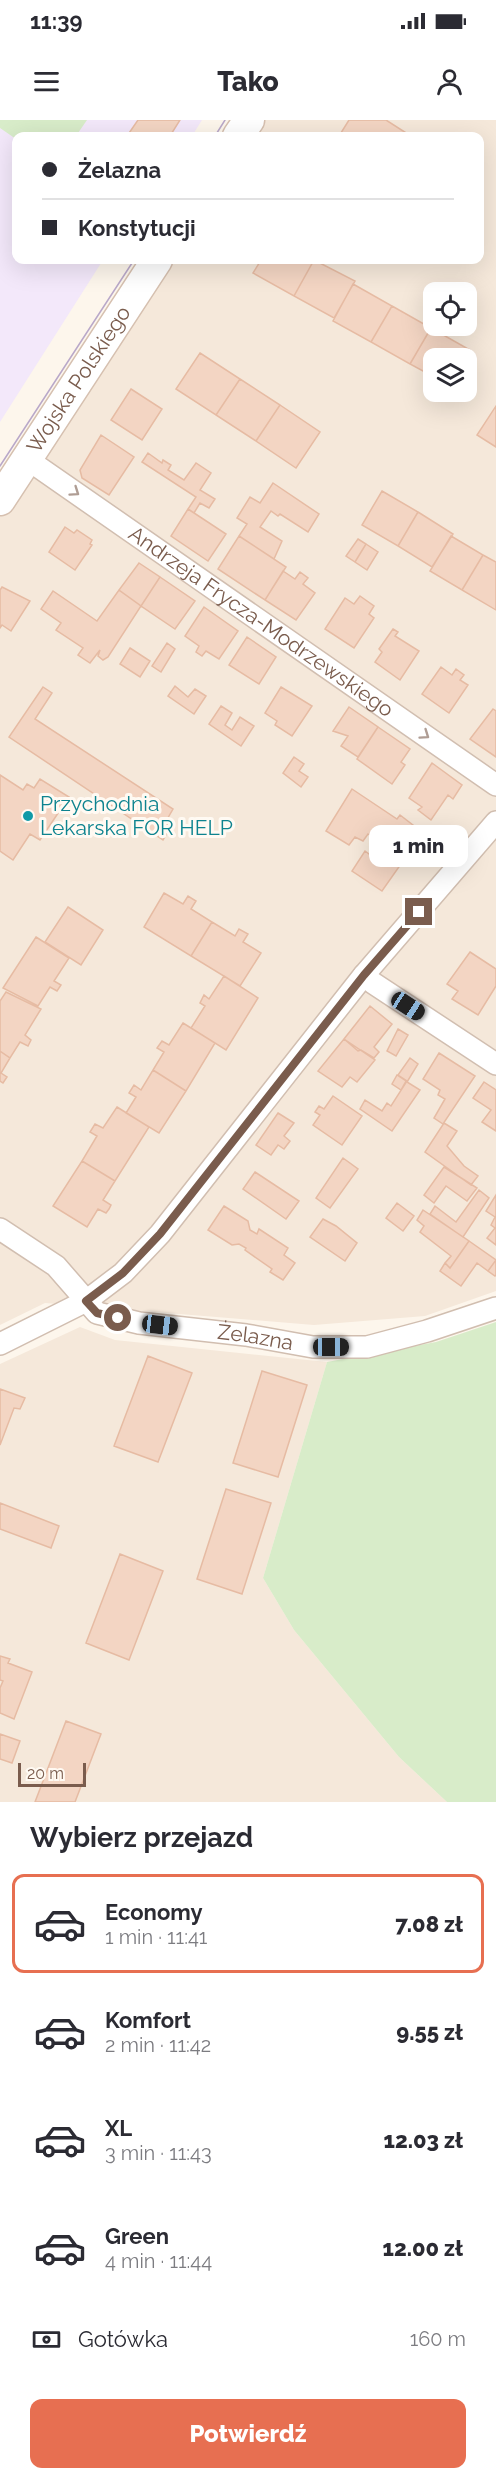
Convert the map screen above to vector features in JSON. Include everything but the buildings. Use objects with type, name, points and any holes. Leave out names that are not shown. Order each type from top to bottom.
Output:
[{"type":"main road","name":"Wojska Polskiego","points":[[0,500],[155,264]]},
{"type":"street","name":"Andrzeja Frycza-Modrzewskiego","points":[[27,459],[496,785]]},
{"type":"street","points":[[0,1344],[86,1301],[123,1273],[160,1234],[364,975],[496,822]]},
{"type":"street","points":[[364,975],[372,983],[496,1064]]},
{"type":"street","name":"Żelazna","points":[[0,1229],[56,1266],[97,1313],[139,1323],[246,1335],[313,1347],[367,1347],[427,1331],[496,1308]]},
{"type":"shaded area","points":[[0,120],[202,120],[194,132],[12,132],[12,264],[100,264],[0,422]]},
{"type":"shaded area","points":[[236,120],[496,120],[496,1291],[425,1316],[314,1325],[45,1303],[0,1325],[0,493],[144,264],[484,264],[484,132],[228,132]]},
{"type":"shaded area","points":[[80,1327],[115,1340],[327,1362],[263,1578],[294,1630],[399,1757],[447,1802],[0,1802],[0,1364]]},
{"type":"green space","points":[[0,120],[87,120],[79,132],[12,132],[12,136],[0,128]]},
{"type":"green space","points":[[496,1322],[496,1802],[447,1802],[399,1757],[294,1630],[263,1578],[327,1362],[436,1342]]},
{"type":"tram line","points":[[218,132],[225,120]]},
{"type":"tram line","points":[[0,466],[131,264]]},
{"type":"place","name":"Przychodnia Lekarska FOR HELP","points":[[28,816]]},
{"type":"route","points":[[118,1318],[97,1313],[86,1301],[123,1273],[160,1234],[364,975],[419,912]]}]
